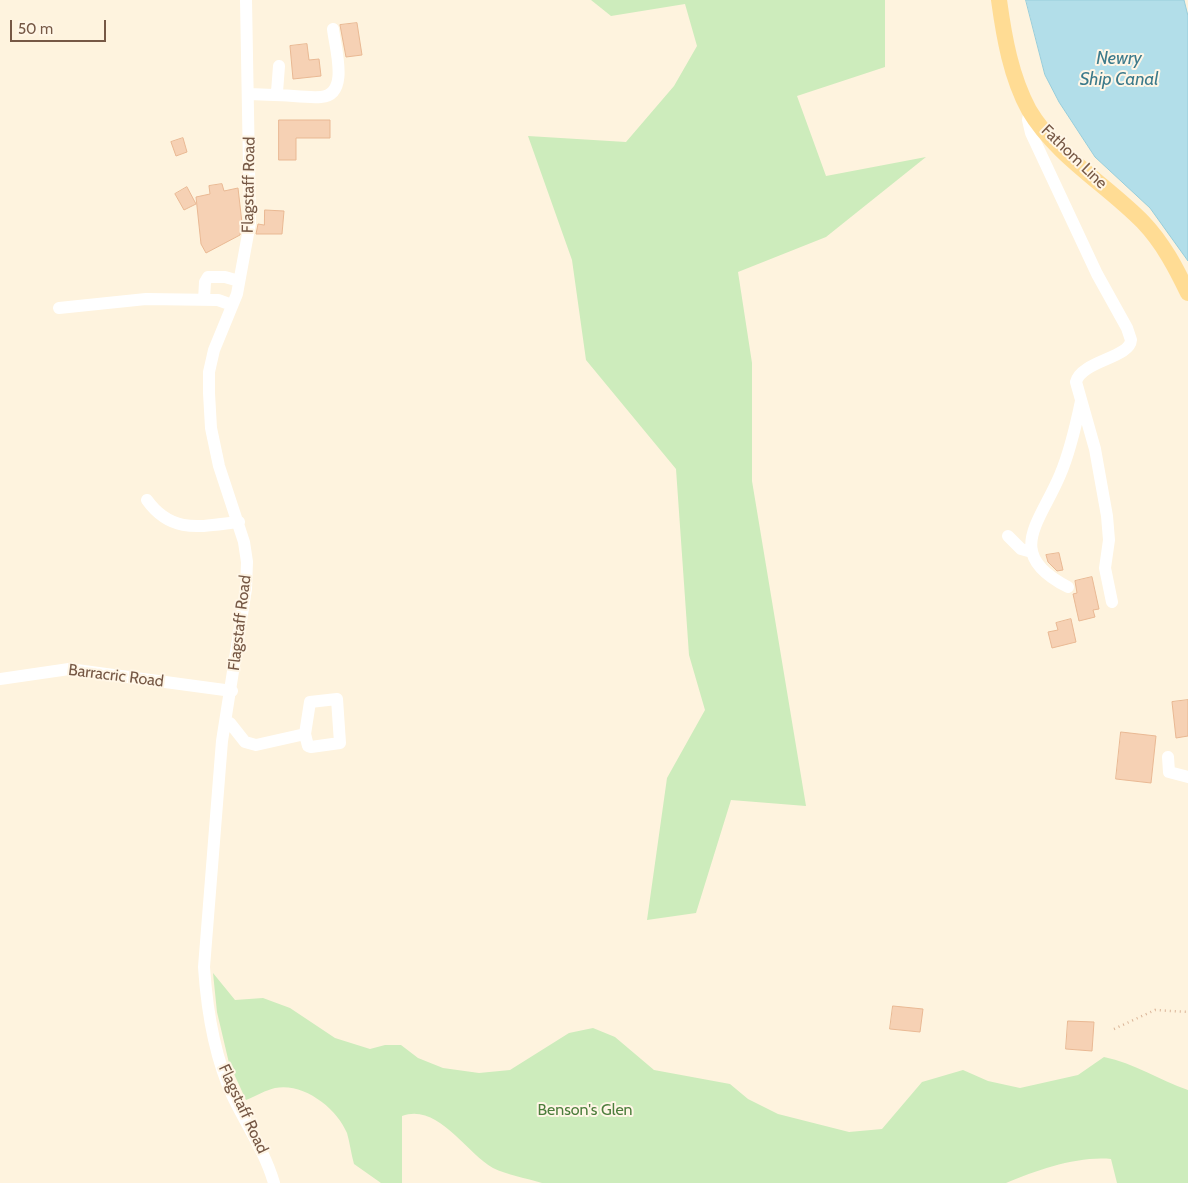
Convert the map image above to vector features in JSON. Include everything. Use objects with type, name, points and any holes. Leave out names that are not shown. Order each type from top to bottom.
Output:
[{"type":"main road","name":"Fathom Line","points":[[999,0],[1009,56],[1020,91],[1030,110],[1058,145],[1145,224],[1172,261],[1188,293]]},
{"type":"street","name":"Flagstaff Road","points":[[246,0],[250,222],[240,282],[214,350],[209,372],[211,428],[219,466],[239,522],[247,562],[246,589],[232,690],[222,741],[204,967],[206,998],[222,1072],[268,1163],[274,1183]]},
{"type":"street","points":[[249,94],[319,97],[331,94],[339,77],[333,29]]},
{"type":"street","points":[[274,95],[279,88],[279,66]]},
{"type":"street","points":[[1030,110],[1028,120],[1031,133],[1097,274],[1127,328],[1131,340],[1127,348],[1080,373],[1076,382],[1095,449],[1107,516],[1108,540],[1105,568],[1112,602]]},
{"type":"street","points":[[204,300],[205,282],[208,277],[225,277],[240,282]]},
{"type":"street","points":[[59,308],[146,299],[218,300],[232,305]]},
{"type":"street","points":[[1068,587],[1049,577],[1038,567],[1032,552],[1036,524],[1061,474],[1082,399]]},
{"type":"street","points":[[148,500],[154,510],[167,521],[186,526],[239,522]]},
{"type":"street","points":[[1008,536],[1022,550],[1032,552]]},
{"type":"street","name":"Barracric Road","points":[[0,679],[69,669],[232,690]]},
{"type":"street","points":[[226,721],[230,723],[249,745],[304,734]]},
{"type":"street","points":[[1168,757],[1169,772],[1188,777]]},
{"type":"path","points":[[1114,1029],[1155,1010],[1188,1012]]},
{"type":"green space","points":[[591,0],[885,0],[885,67],[797,96],[826,176],[926,157],[826,237],[738,272],[752,363],[752,481],[806,806],[731,800],[696,913],[647,920],[667,778],[705,710],[689,655],[676,469],[586,360],[572,260],[528,136],[626,142],[674,86],[697,46],[685,4],[611,16]]},
{"type":"green space","name":"Benson's Glen","points":[[213,973],[235,1000],[263,998],[290,1008],[335,1038],[370,1049],[385,1045],[401,1045],[418,1058],[443,1068],[479,1073],[510,1070],[569,1033],[593,1028],[615,1037],[654,1070],[730,1084],[748,1099],[778,1114],[849,1132],[882,1129],[922,1082],[963,1070],[988,1081],[1020,1088],[1078,1075],[1104,1057],[1126,1063],[1188,1090],[1188,1183],[1117,1183],[1111,1159],[1098,1159],[1058,1165],[1006,1183],[542,1183],[510,1175],[493,1168],[439,1123],[427,1116],[415,1114],[402,1116],[402,1183],[381,1183],[354,1164],[347,1133],[335,1115],[318,1099],[297,1089],[286,1087],[275,1088],[246,1100],[229,1063],[217,1012]]},
{"type":"water","name":"Newry Ship Canal","points":[[1026,0],[1184,0],[1188,16],[1188,261],[1150,208],[1095,157],[1059,102],[1045,75]]},
{"type":"building","points":[[357,23],[362,55],[346,57],[340,25]]},
{"type":"building","points":[[307,44],[309,60],[319,59],[321,76],[293,79],[290,46]]},
{"type":"building","points":[[279,120],[330,120],[330,138],[296,138],[296,160],[279,160]]},
{"type":"building","points":[[183,138],[187,152],[176,156],[171,142]]},
{"type":"building","points":[[222,184],[224,191],[238,188],[242,223],[240,235],[206,253],[201,244],[196,197],[210,194],[209,186]]},
{"type":"building","points":[[187,187],[196,204],[184,210],[175,194]]},
{"type":"building","points":[[265,210],[284,211],[282,234],[256,234],[258,224],[264,225]]},
{"type":"building","points":[[1059,553],[1063,570],[1057,571],[1048,562],[1046,555]]},
{"type":"building","points":[[1092,577],[1099,609],[1093,610],[1095,617],[1079,621],[1073,594],[1077,593],[1075,581]]},
{"type":"building","points":[[1071,619],[1076,642],[1052,648],[1048,632],[1058,630],[1056,623]]},
{"type":"building","points":[[1188,700],[1188,736],[1176,738],[1172,702]]},
{"type":"building","points":[[1121,732],[1156,736],[1151,783],[1116,779]]},
{"type":"building","points":[[893,1006],[923,1009],[920,1032],[890,1029]]},
{"type":"building","points":[[1068,1021],[1094,1022],[1092,1051],[1066,1049]]}]
